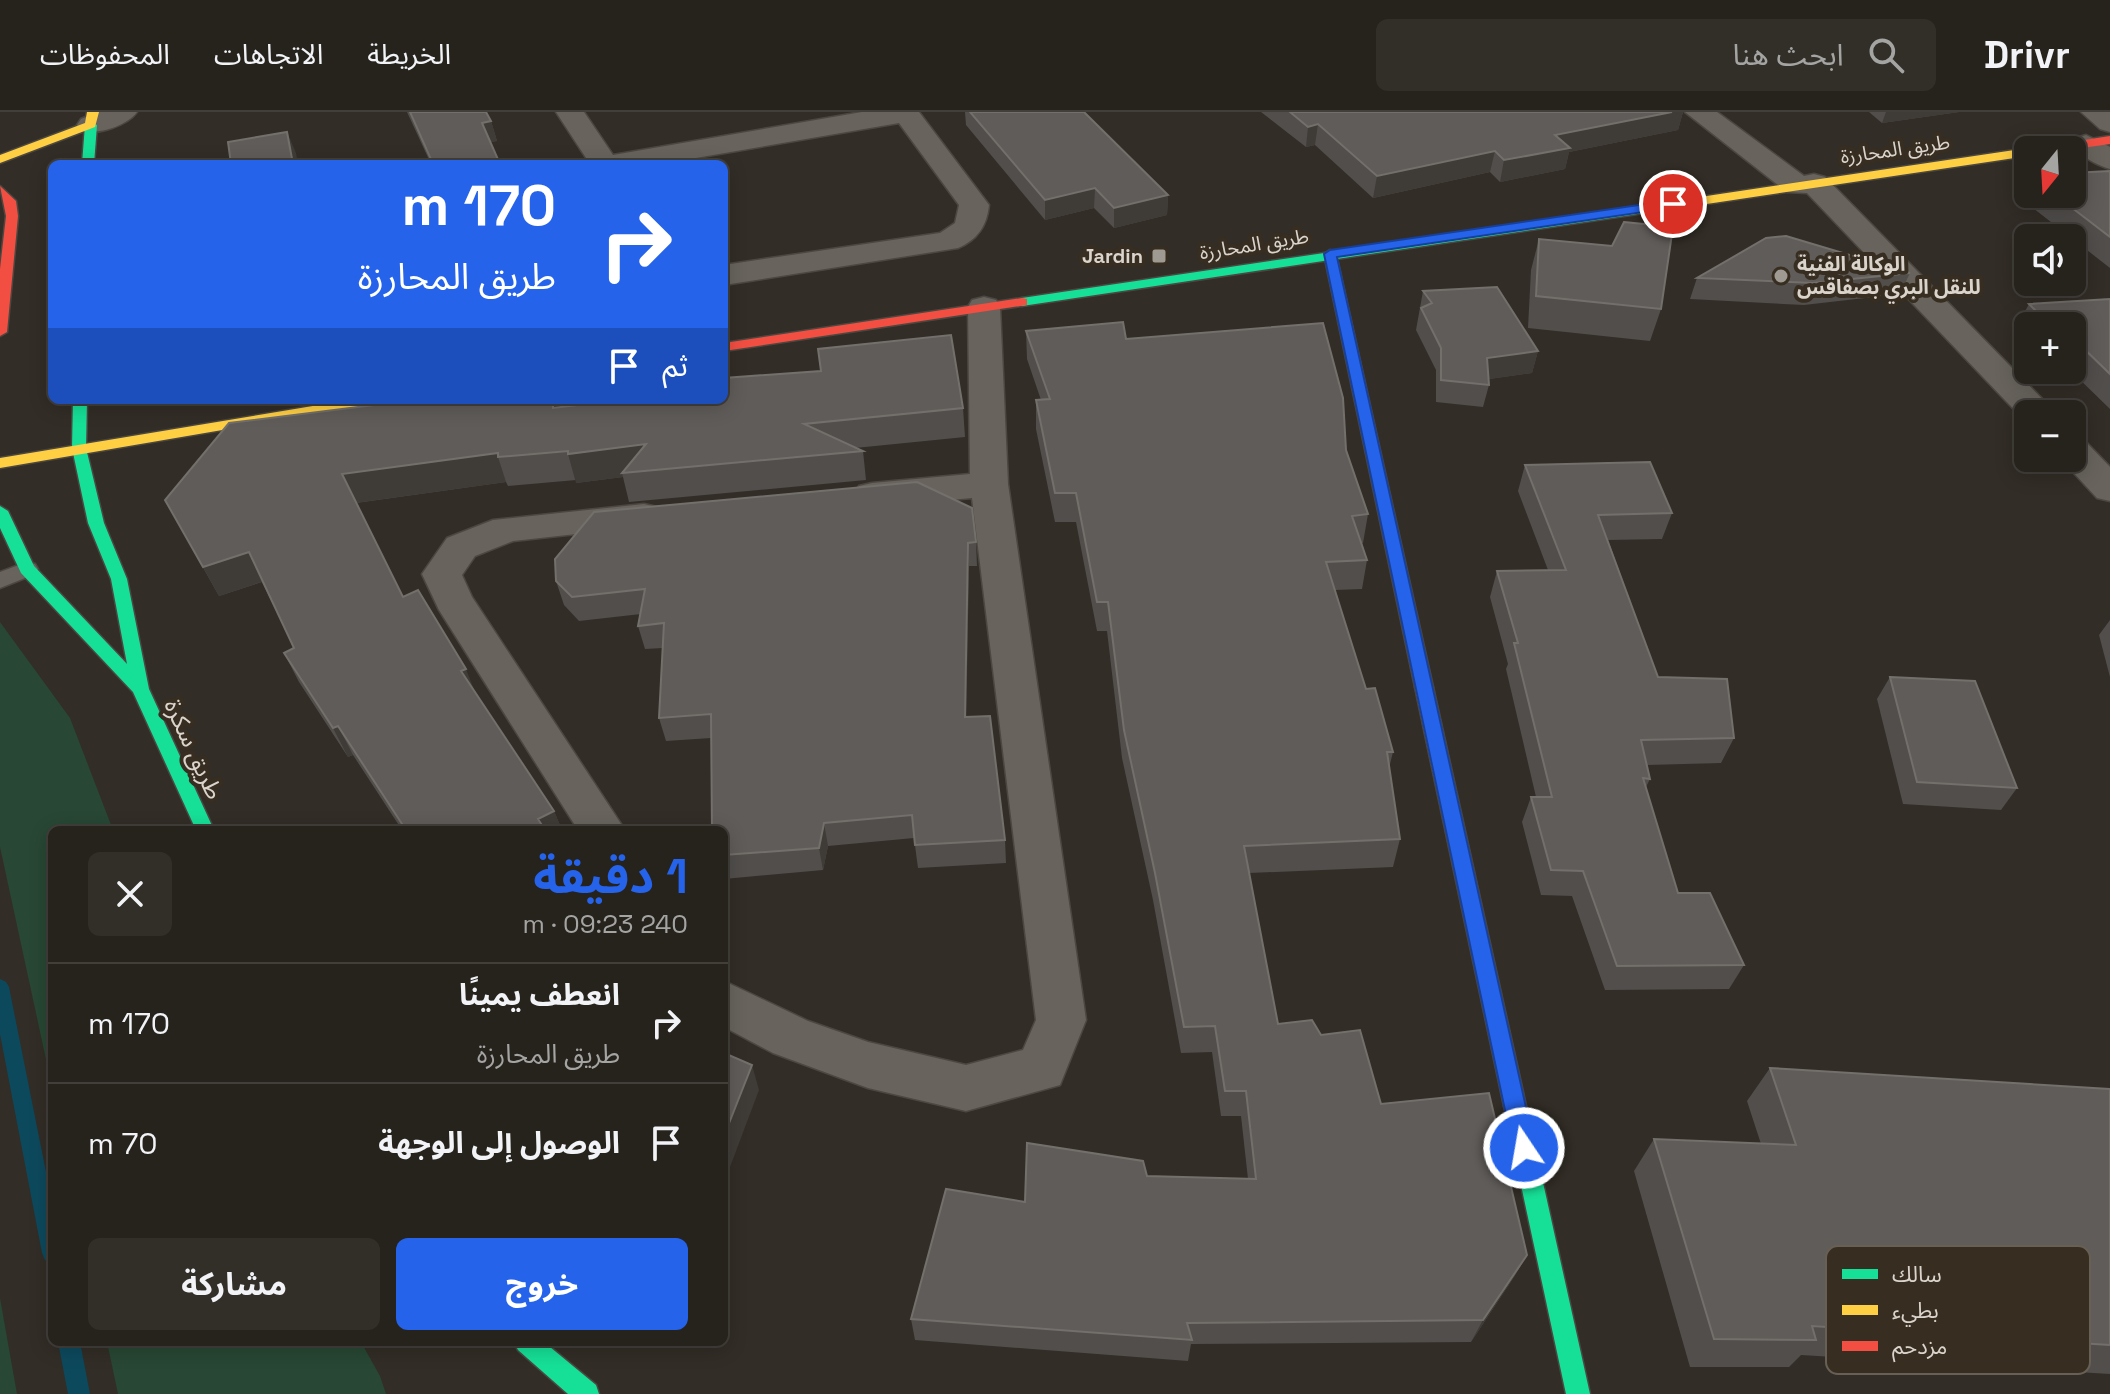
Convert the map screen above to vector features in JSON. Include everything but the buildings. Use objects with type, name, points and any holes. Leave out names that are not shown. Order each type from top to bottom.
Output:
[{"type":"main road","points":[[4,155],[92,118],[88,160]]},
{"type":"main road","name":"طريق المحارزة","points":[[728,346],[2014,154]]},
{"type":"main road","points":[[4,155],[40,162]]},
{"type":"main road","points":[[0,190],[10,201],[12,216],[0,332]]},
{"type":"main road","points":[[1330,254],[1578,1394]]},
{"type":"main road","points":[[80,404],[79,448],[96,523],[119,579],[140,689]]},
{"type":"main road","points":[[0,463],[350,404]]},
{"type":"main road","points":[[0,511],[27,569],[140,689]]},
{"type":"main road","name":"طريق سكرة","points":[[140,689],[203,826]]},
{"type":"main road","points":[[531,1346],[587,1394]]},
{"type":"street","points":[[92,118],[123,112]]},
{"type":"street","points":[[570,112],[605,160]]},
{"type":"street","points":[[631,160],[906,112],[974,205],[973,220],[968,229],[947,241],[728,274]]},
{"type":"street","points":[[1699,112],[1806,185],[2025,400]]},
{"type":"street","points":[[2095,112],[2110,123]]},
{"type":"street","points":[[728,1005],[791,1037],[868,1065],[966,1088],[1042,1069],[1061,1020],[989,484],[984,307]]},
{"type":"street","points":[[2086,464],[2110,489]]},
{"type":"street","points":[[834,498],[989,484]]},
{"type":"street","points":[[599,826],[453,600],[442,574],[461,547],[507,529],[678,513]]},
{"type":"lane","points":[[0,581],[27,569]]},
{"type":"green space","points":[[0,622],[70,718],[111,826],[48,826],[48,1069],[0,847]]},
{"type":"green space","points":[[0,1298],[17,1394],[0,1394]]},
{"type":"green space","points":[[108,1346],[363,1346],[386,1394],[118,1394]]},
{"type":"waterway","points":[[0,987],[48,1233]]},
{"type":"waterway","points":[[70,1346],[79,1394]]},
{"type":"traffic: fast","points":[[88,160],[91,125]]},
{"type":"traffic: fast","points":[[1022,302],[1680,204]]},
{"type":"traffic: fast","points":[[80,404],[79,448],[96,523],[119,579],[140,689],[203,826]]},
{"type":"traffic: fast","points":[[0,511],[27,569],[140,689]]},
{"type":"traffic: fast","points":[[1515,1106],[1578,1394]]},
{"type":"traffic: fast","points":[[531,1346],[587,1394]]},
{"type":"traffic: slow","points":[[0,159],[91,125],[93,112]]},
{"type":"traffic: slow","points":[[1680,204],[2014,154]]},
{"type":"traffic: slow","points":[[0,463],[351,404]]},
{"type":"traffic: slow","points":[[1424,687],[1515,1106]]},
{"type":"traffic: jam","points":[[2086,144],[2110,140]]},
{"type":"traffic: jam","points":[[0,190],[10,201],[12,216],[0,332]]},
{"type":"traffic: jam","points":[[1330,254],[1424,687]]},
{"type":"traffic: jam","points":[[728,346],[1022,302]]},
{"type":"place","name":"Jardin","points":[[1159,256]]},
{"type":"place","name":"الوكالة الفنية للنقل البري بصفاقس","points":[[1781,276]]},
{"type":"route","points":[[1524,1148],[1330,254],[1673,204]]}]
